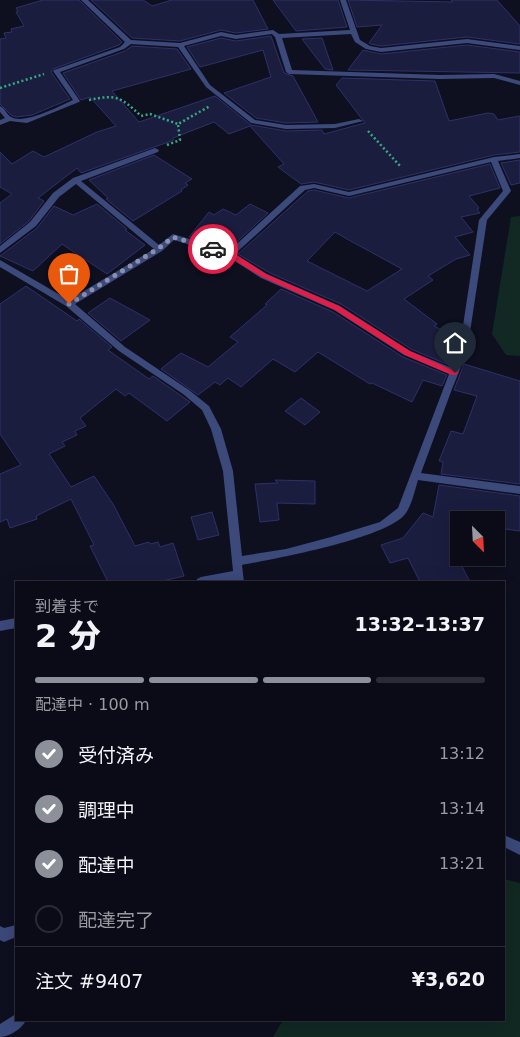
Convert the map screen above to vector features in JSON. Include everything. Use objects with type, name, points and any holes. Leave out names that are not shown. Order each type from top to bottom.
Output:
[{"type":"street","points":[[84,0],[129,42],[180,46],[220,34],[236,37],[273,32],[278,36],[290,72],[440,78],[494,76],[520,83]]},
{"type":"street","points":[[343,0],[356,41],[361,45],[380,50],[467,41],[520,48]]},
{"type":"street","points":[[278,36],[354,32]]},
{"type":"street","points":[[0,123],[10,119],[25,122],[77,101],[56,71],[122,48],[129,42]]},
{"type":"street","points":[[180,46],[208,86],[253,122],[286,127],[335,126],[360,121]]},
{"type":"street","points":[[0,108],[10,119]]},
{"type":"street","points":[[0,250],[33,224],[56,195],[76,180],[155,150]]},
{"type":"street","points":[[230,254],[304,188],[314,186],[349,194],[494,159],[520,156]]},
{"type":"street","points":[[237,561],[286,553],[383,525],[402,511],[447,388],[463,352],[483,220],[507,191],[494,159]]},
{"type":"street","points":[[76,180],[159,248]]},
{"type":"street","points":[[69,304],[159,248],[173,237],[230,254],[264,276],[337,308],[407,353],[455,373]]},
{"type":"street","points":[[0,263],[69,304],[122,348],[206,408],[216,429],[228,471],[239,578],[210,581]]},
{"type":"street","points":[[416,476],[520,490]]},
{"type":"street","points":[[0,626],[15,623]]},
{"type":"street","points":[[505,842],[520,849]]},
{"type":"street","points":[[0,933],[4,935],[15,931]]},
{"type":"street","points":[[0,1032],[17,1021]]},
{"type":"path","points":[[0,88],[56,71]]},
{"type":"path","points":[[77,101],[80,102],[111,95],[123,98],[141,116],[150,114],[178,124]]},
{"type":"path","points":[[178,124],[188,116],[224,100]]},
{"type":"path","points":[[360,121],[412,178]]},
{"type":"path","points":[[155,150],[180,140],[178,124]]},
{"type":"green space","points":[[520,216],[520,356],[506,355],[492,334],[511,217]]},
{"type":"green space","points":[[505,879],[520,883],[520,1037],[273,1037],[282,1021],[505,1021]]},
{"type":"building","points":[[43,0],[79,0],[122,42],[119,45],[53,69],[51,72],[70,99],[32,115],[16,117],[11,115],[0,104],[0,39],[6,38],[4,33],[12,32],[11,29],[24,26],[16,12],[18,11],[16,8]]},
{"type":"building","points":[[91,0],[143,0],[152,6],[172,0],[253,0],[268,29],[236,33],[221,30],[180,41],[132,38]]},
{"type":"building","points":[[273,0],[338,0],[347,27],[296,31]]},
{"type":"building","points":[[348,0],[453,2],[451,0],[497,0],[520,26],[520,44],[467,37],[381,46],[371,44],[369,43],[382,25],[357,27]]},
{"type":"building","points":[[271,36],[284,73],[293,76],[318,122],[286,123],[256,118],[224,93],[271,77],[263,50],[200,67],[187,47],[221,38],[236,41]]},
{"type":"building","points":[[322,38],[333,70],[325,69],[302,39]]},
{"type":"building","points":[[467,45],[520,52],[520,73],[348,70],[363,50],[381,54]]},
{"type":"building","points":[[132,46],[177,49],[191,69],[112,91],[139,122],[215,96],[251,125],[286,131],[322,130],[324,134],[365,123],[336,85],[342,78],[435,81],[449,121],[488,113],[494,114],[498,120],[520,116],[520,152],[494,155],[349,190],[314,182],[301,184],[278,167],[284,164],[250,126],[229,134],[214,122],[173,138],[174,140],[81,173],[77,168],[38,198],[44,201],[29,221],[0,244],[0,203],[12,194],[0,187],[0,152],[12,164],[33,151],[44,157],[97,132],[116,126],[90,97],[81,100],[63,73],[125,51]]},
{"type":"building","points":[[154,155],[192,179],[185,183],[188,185],[182,191],[133,221],[106,199],[108,198],[89,180]]},
{"type":"building","points":[[520,160],[520,183],[511,185],[501,163]]},
{"type":"building","points":[[490,164],[500,188],[469,196],[479,208],[477,209],[480,213],[461,217],[473,232],[455,237],[470,255],[456,259],[428,276],[433,280],[404,299],[437,324],[434,326],[454,336],[451,339],[456,342],[440,358],[453,361],[451,366],[411,349],[341,304],[270,273],[238,254],[308,191],[314,190],[349,198]],"holes":[[[335,232],[402,269],[367,291],[307,261]]]},
{"type":"building","points":[[97,204],[127,229],[125,230],[145,245],[107,274],[62,244],[33,271],[0,256],[37,228],[54,206],[73,215]]},
{"type":"building","points":[[250,204],[268,213],[229,249],[189,237],[209,212],[214,215],[223,209],[236,215]]},
{"type":"building","points":[[26,286],[77,321],[79,319],[112,347],[108,350],[149,379],[153,376],[190,402],[167,421],[129,393],[125,396],[116,389],[80,418],[86,426],[75,431],[77,435],[62,442],[65,446],[49,454],[71,487],[94,476],[113,504],[135,546],[149,542],[150,544],[158,542],[160,547],[173,543],[184,576],[162,581],[108,581],[90,546],[94,545],[71,499],[36,516],[37,519],[10,528],[7,519],[0,522],[0,474],[21,465],[0,434],[0,304]]},
{"type":"building","points":[[281,289],[333,312],[403,357],[447,375],[442,386],[423,380],[412,402],[372,383],[370,384],[318,352],[295,372],[273,359],[241,387],[228,378],[220,385],[215,382],[198,395],[161,369],[181,353],[208,367],[238,342],[230,337],[267,305],[265,304]]},
{"type":"building","points":[[110,298],[150,320],[121,341],[88,313]]},
{"type":"building","points":[[464,364],[520,381],[520,484],[441,474],[443,462],[439,461],[451,431],[463,434],[477,396],[454,390]]},
{"type":"building","points":[[301,398],[320,412],[305,425],[285,411]]},
{"type":"building","points":[[275,480],[315,481],[315,504],[277,503],[279,520],[260,522],[255,484],[278,483]]},
{"type":"building","points":[[439,485],[520,496],[520,531],[505,529],[505,511],[450,511],[450,566],[462,566],[469,581],[420,581],[408,558],[390,563],[381,545],[403,538],[423,513],[433,517]]},
{"type":"building","points":[[212,512],[219,535],[198,540],[191,517]]},
{"type":"way so far","points":[[69,304],[159,248],[173,237],[213,249]]},
{"type":"route","points":[[213,249],[230,254],[264,276],[337,308],[407,353],[455,373]]}]
